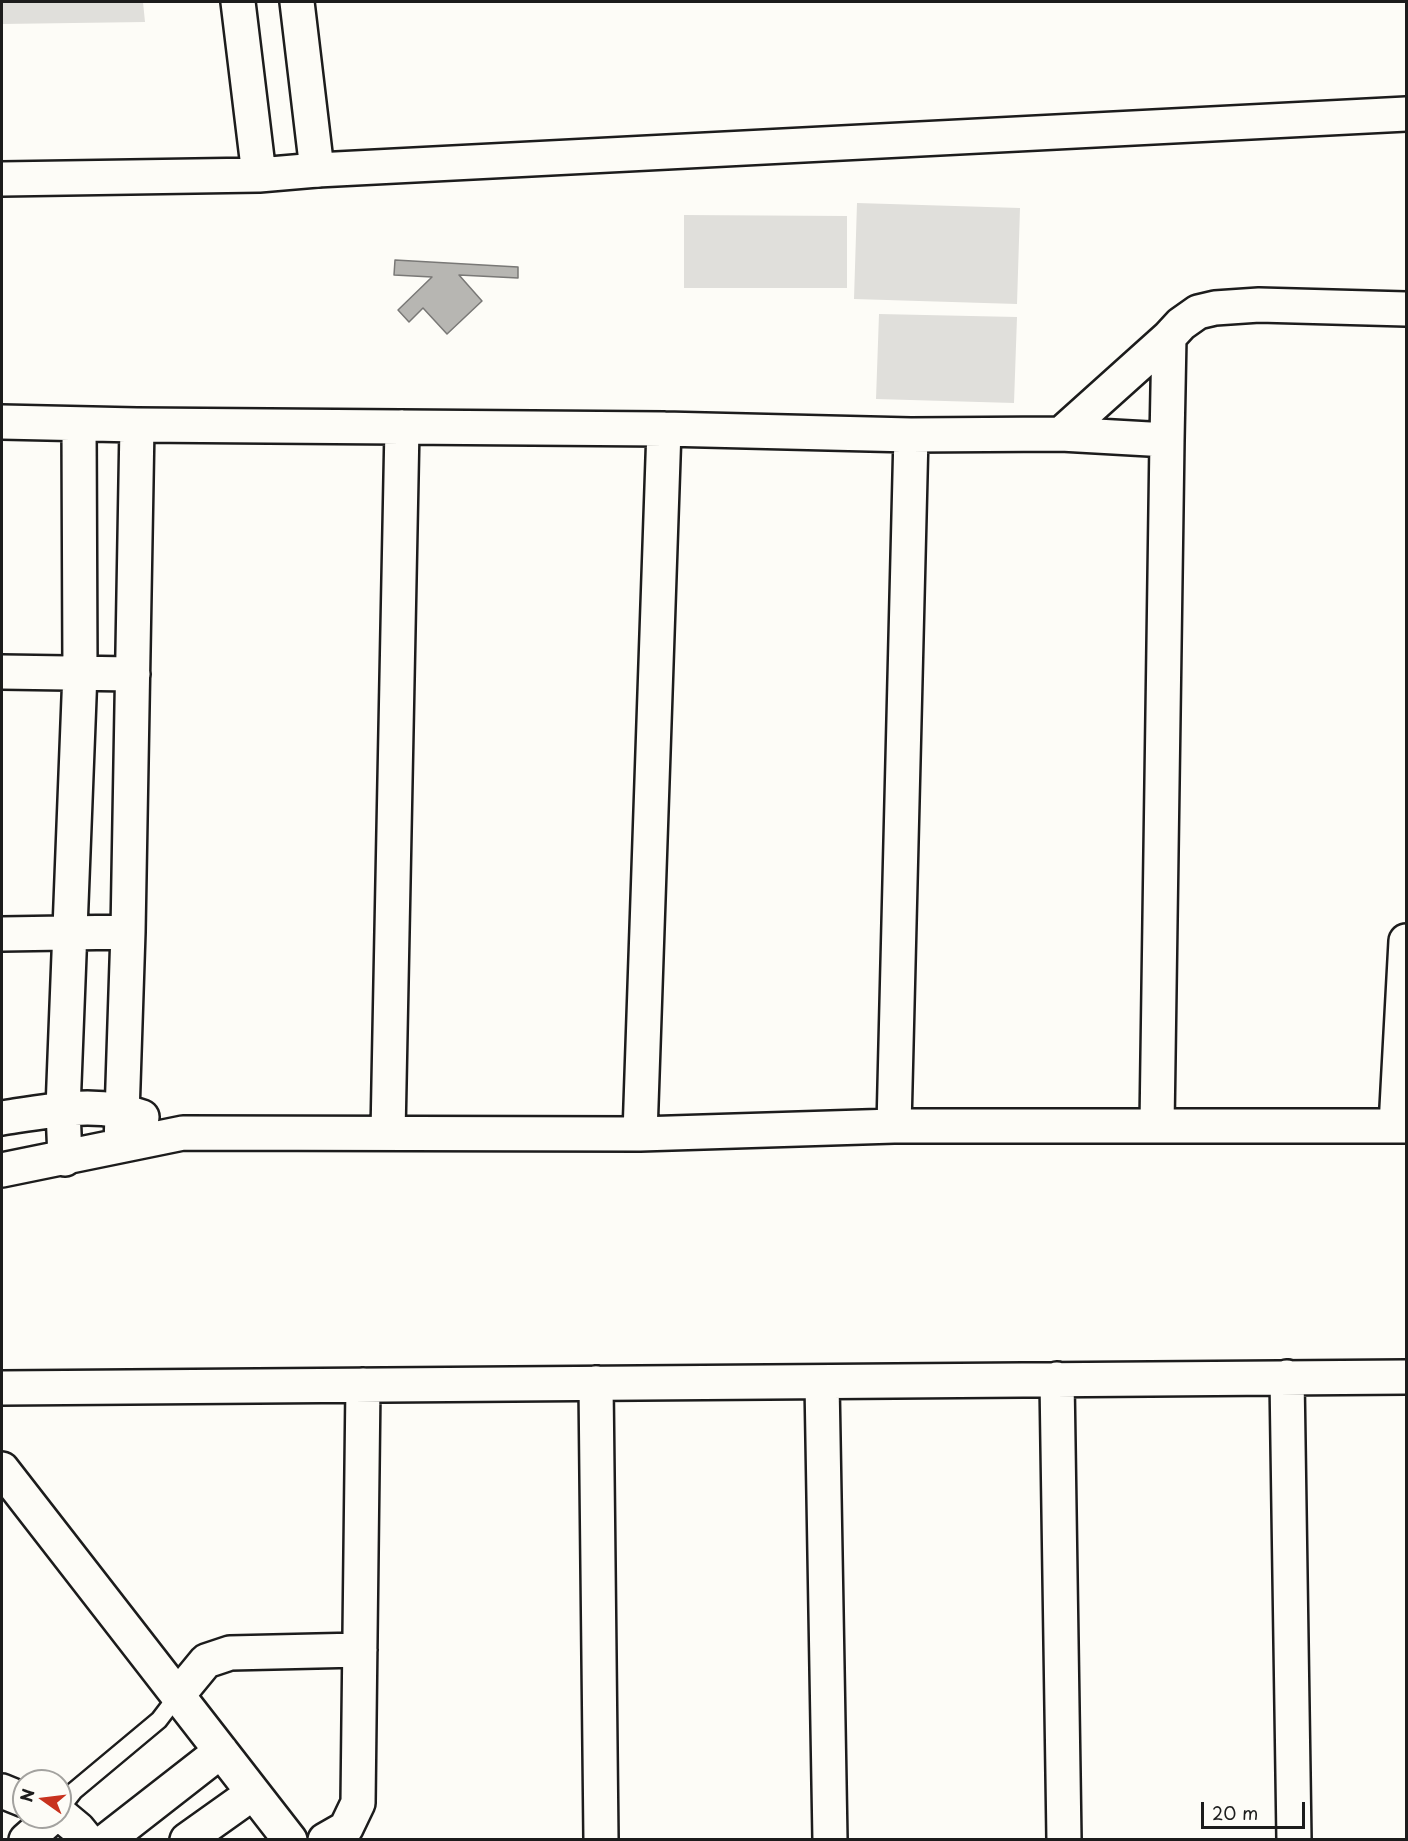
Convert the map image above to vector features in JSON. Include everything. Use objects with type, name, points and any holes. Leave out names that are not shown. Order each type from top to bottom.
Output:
[{"type":"street","points":[[238,2],[259,175]]},
{"type":"street","points":[[297,2],[317,170]]},
{"type":"street","points":[[2,180],[259,175],[317,170],[1407,114]]},
{"type":"street","points":[[1061,434],[1181,324],[1198,312],[1215,308],[1259,305],[1407,309]]},
{"type":"street","points":[[1157,1125],[1169,337]]},
{"type":"street","points":[[2,422],[664,429],[911,435],[1061,434],[1167,440]]},
{"type":"street","points":[[65,1159],[63,1109],[80,672],[79,424]]},
{"type":"street","points":[[121,1145],[128,932],[137,425]]},
{"type":"street","points":[[388,1133],[402,427]]},
{"type":"street","points":[[640,1134],[664,429]]},
{"type":"street","points":[[894,1126],[911,435]]},
{"type":"street","points":[[2,672],[133,674]]},
{"type":"street","points":[[2,933],[128,932]]},
{"type":"street","points":[[2,1170],[65,1159],[183,1133],[640,1134],[894,1126],[1401,1126],[1407,941]]},
{"type":"street","points":[[2,1118],[63,1109],[123,1110],[183,1133]]},
{"type":"street","points":[[1287,1377],[1294,1839]]},
{"type":"street","points":[[2,1388],[1407,1377]]},
{"type":"street","points":[[1057,1379],[1064,1839]]},
{"type":"street","points":[[822,1382],[830,1839]]},
{"type":"street","points":[[596,1383],[601,1839]]},
{"type":"street","points":[[325,1839],[346,1828],[358,1803],[363,1385]]},
{"type":"street","points":[[2,1469],[290,1839]]},
{"type":"street","points":[[178,1695],[206,1661],[230,1653],[360,1650]]},
{"type":"street","points":[[107,1839],[221,1751]]},
{"type":"street","points":[[187,1839],[253,1792]]},
{"type":"street","points":[[72,1822],[87,1839]]},
{"type":"street","points":[[26,1839],[38,1829]]},
{"type":"lane","points":[[72,1794],[159,1720],[178,1695]]},
{"type":"shaded area","points":[[2,2],[143,2],[145,22],[2,24]]},
{"type":"shaded area","points":[[857,203],[1020,208],[1017,304],[854,299]]},
{"type":"shaded area","points":[[684,215],[847,216],[847,288],[684,288]]},
{"type":"shaded area","points":[[395,260],[518,267],[518,278],[459,275],[482,301],[447,334],[423,308],[409,322],[398,310],[432,277],[394,275]]},
{"type":"shaded area","points":[[879,314],[1017,317],[1014,403],[876,399]]}]
